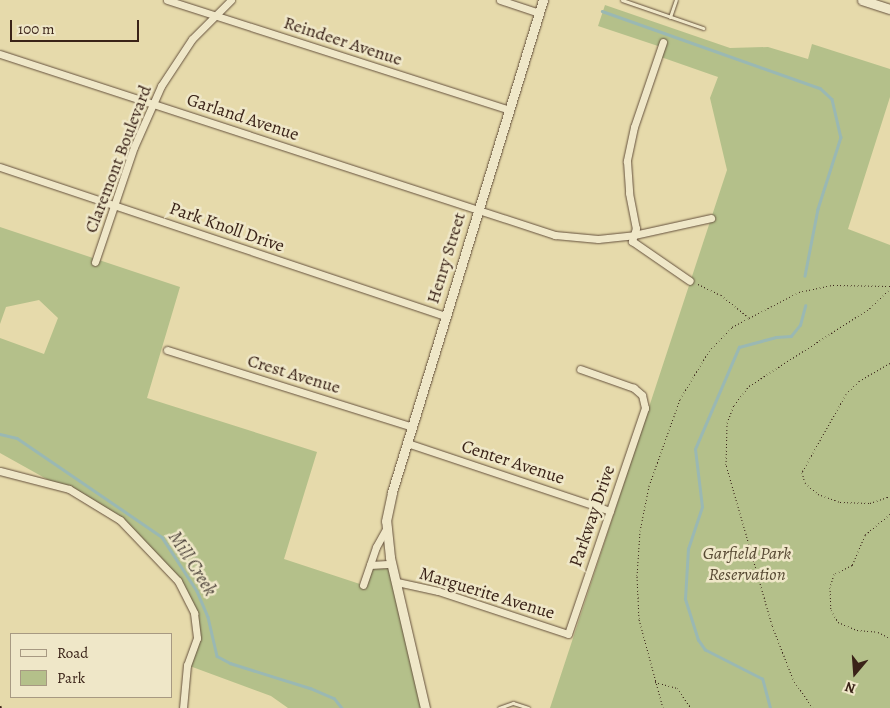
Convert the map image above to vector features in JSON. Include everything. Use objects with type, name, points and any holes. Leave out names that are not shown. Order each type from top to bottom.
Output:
[{"type":"street","name":"Reindeer Avenue","points":[[167,0],[510,110]]},
{"type":"street","name":"Claremont Boulevard","points":[[95,262],[134,147],[174,62],[231,0]]},
{"type":"street","points":[[500,0],[539,13]]},
{"type":"street","name":"Henry Street","points":[[425,708],[392,564],[387,527],[392,492],[543,0]]},
{"type":"street","points":[[862,0],[890,9]]},
{"type":"street","points":[[663,42],[634,127],[627,161],[629,193],[636,228],[632,241],[690,281]]},
{"type":"street","name":"Garland Avenue","points":[[0,54],[556,234],[598,239],[634,235],[711,218]]},
{"type":"street","name":"Park Knoll Drive","points":[[0,167],[445,316]]},
{"type":"street","name":"Crest Avenue","points":[[167,350],[412,427]]},
{"type":"street","name":"Parkway Drive","points":[[568,634],[645,408],[642,394],[634,388],[580,369]]},
{"type":"street","name":"Center Avenue","points":[[407,443],[610,511]]},
{"type":"street","points":[[0,472],[70,490],[120,520],[178,581],[194,612],[197,638],[186,665],[183,708]]},
{"type":"street","name":"Henry Street","points":[[363,585],[387,527]]},
{"type":"street","points":[[370,565],[392,564]]},
{"type":"street","name":"Marguerite Avenue","points":[[397,582],[438,591],[568,634]]},
{"type":"lane","points":[[622,0],[703,28]]},
{"type":"lane","points":[[670,18],[676,0]]},
{"type":"lane","points":[[499,708],[513,703],[528,708]]},
{"type":"path","points":[[690,281],[720,295],[748,318]]},
{"type":"path","points":[[662,708],[639,619],[637,576],[640,531],[649,486],[680,399],[709,351],[732,327],[748,318],[799,292],[833,285],[890,286]]},
{"type":"path","points":[[813,708],[793,679],[772,625],[726,464],[727,422],[734,405],[750,386],[870,308],[890,289]]},
{"type":"path","points":[[890,363],[859,381],[846,394],[802,472],[805,483],[818,494],[840,502],[864,504],[890,496]]},
{"type":"path","points":[[890,514],[865,535],[852,565],[834,574],[830,587],[831,610],[838,622],[857,630],[878,632],[890,638]]},
{"type":"path","points":[[654,681],[677,688],[690,708]]},
{"type":"green space","name":"Garfield Park Reservation","points":[[605,5],[730,48],[768,47],[808,59],[812,44],[890,69],[890,97],[848,229],[890,245],[890,708],[550,708],[727,170],[710,98],[718,77],[658,56],[661,47],[598,26]]},
{"type":"green space","points":[[0,227],[180,287],[147,398],[317,452],[284,559],[363,585],[370,565],[392,564],[425,708],[288,708],[271,696],[187,665],[195,646],[194,613],[178,581],[120,520],[0,453],[0,338],[44,354],[58,318],[39,300],[6,307],[0,324]]},
{"type":"waterway","points":[[602,11],[820,88],[832,99],[841,137],[818,209],[805,276]]},
{"type":"waterway","points":[[770,708],[762,679],[705,650],[698,640],[685,599],[688,549],[702,507],[695,449],[739,347],[776,337],[791,336],[800,325],[805,306]]},
{"type":"waterway","name":"Mill Creek","points":[[0,434],[17,438],[162,537],[197,591],[208,617],[217,656],[230,663],[310,688],[334,698],[342,708]]}]
